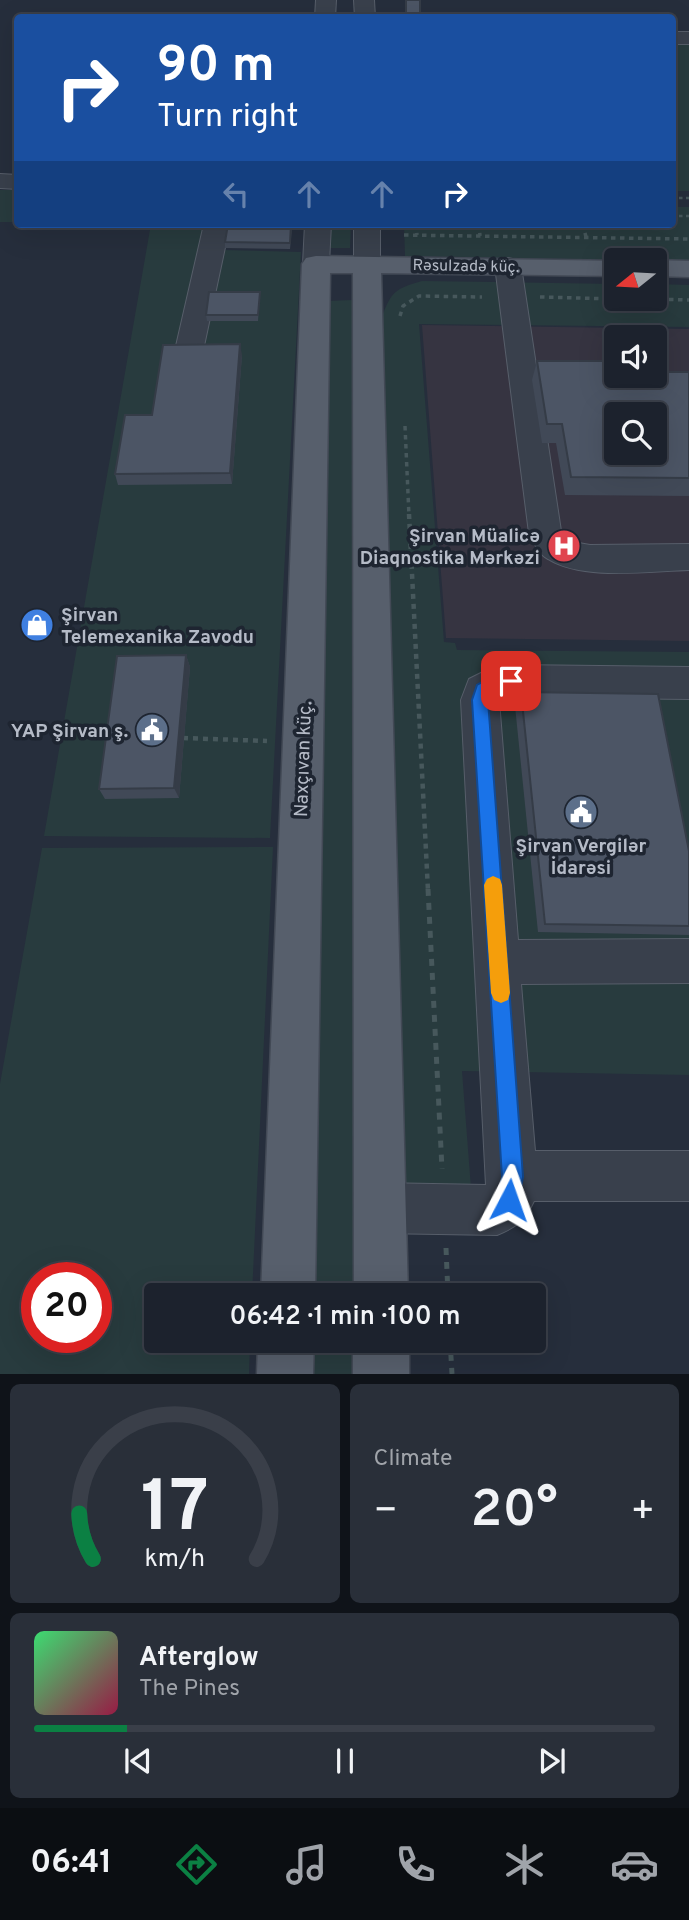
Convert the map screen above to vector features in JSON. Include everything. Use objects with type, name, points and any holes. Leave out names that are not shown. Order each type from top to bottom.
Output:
[{"type":"main road","name":"Rəsulzadə küç.","points":[[316,264],[604,268]]},
{"type":"main road","name":"Naxçıvan küç.","points":[[288,1283],[316,264]]},
{"type":"main road","points":[[367,265],[380,1283]]},
{"type":"main road","points":[[667,268],[689,269]]},
{"type":"main road","points":[[285,1374],[286,1353]]},
{"type":"main road","points":[[381,1353],[382,1374]]},
{"type":"street","points":[[190,346],[216,228]]},
{"type":"street","name":"Naxçıvan küç.","points":[[316,264],[317,228]]},
{"type":"street","points":[[367,228],[367,265]]},
{"type":"street","points":[[508,266],[545,533],[552,545],[564,553],[583,558],[689,557]]},
{"type":"street","points":[[379,1208],[498,1210],[509,1200],[512,1177],[480,700],[482,690],[493,683],[511,681],[689,683]]},
{"type":"street","points":[[499,962],[689,961]]},
{"type":"street","points":[[512,1177],[689,1177]]},
{"type":"path","points":[[416,228],[417,235]]},
{"type":"path","points":[[584,228],[586,237]]},
{"type":"path","points":[[404,235],[689,239]]},
{"type":"path","points":[[399,320],[403,306],[419,296],[604,299]]},
{"type":"path","points":[[667,299],[689,300]]},
{"type":"path","points":[[404,417],[447,1283]]},
{"type":"path","points":[[183,738],[303,741]]},
{"type":"path","points":[[451,1353],[452,1374]]},
{"type":"shaded area","points":[[676,44],[689,44],[689,191],[676,191]]},
{"type":"shaded area","points":[[0,190],[14,190],[14,222],[0,222]]},
{"type":"shaded area","points":[[676,207],[689,207],[689,261],[667,261],[667,248],[604,248],[604,260],[405,256],[404,228],[676,228]]},
{"type":"shaded area","points":[[150,228],[224,228],[222,250],[301,252],[270,838],[44,836]]},
{"type":"shaded area","points":[[330,228],[351,228],[350,248],[329,248]]},
{"type":"shaded area","points":[[422,281],[604,284],[604,312],[667,312],[667,284],[689,285],[689,327],[419,324],[444,642],[455,643],[457,650],[689,652],[689,1075],[462,1071],[471,1188],[404,1185],[383,314],[393,295]]},
{"type":"shaded area","points":[[352,300],[354,1283],[313,1283],[328,301]]},
{"type":"shaded area","name":"Şirvan Müalicə Diaqnostika Mərkəzi","points":[[422,325],[604,328],[604,388],[667,388],[667,329],[689,329],[689,641],[446,638]]},
{"type":"shaded area","points":[[273,847],[253,1283],[144,1283],[144,1353],[250,1353],[249,1374],[0,1374],[0,1084],[42,848]]},
{"type":"shaded area","points":[[312,1353],[354,1353],[354,1374],[311,1374]]},
{"type":"building","points":[[406,0],[420,0],[420,14],[406,14]]},
{"type":"building","points":[[227,228],[291,228],[290,243],[225,242]]},
{"type":"building","points":[[209,292],[260,292],[258,315],[206,315]]},
{"type":"building","points":[[240,344],[230,473],[115,474],[125,415],[152,415],[163,345]]},
{"type":"building","points":[[537,361],[604,361],[604,388],[667,388],[667,372],[689,372],[689,478],[571,477],[562,424],[547,424]]},
{"type":"building","points":[[186,655],[174,788],[99,789],[117,656]]},
{"type":"building","points":[[521,692],[658,694],[689,851],[689,926],[545,924]]},
{"type":"slow traffic","points":[[493,885],[501,993]]},
{"type":"place","name":"Şirvan Müalicə Diaqnostika Mərkəzi","points":[[564,546]]},
{"type":"place","name":"Şirvan Telemexanika Zavodu","points":[[37,625]]},
{"type":"place","name":"YAP Şirvan ş.","points":[[152,730]]},
{"type":"place","name":"Şirvan Vergilər İdarəsi","points":[[581,812]]},
{"type":"route","points":[[509,1200],[512,1177],[480,700],[482,690],[493,683],[511,681]]}]
